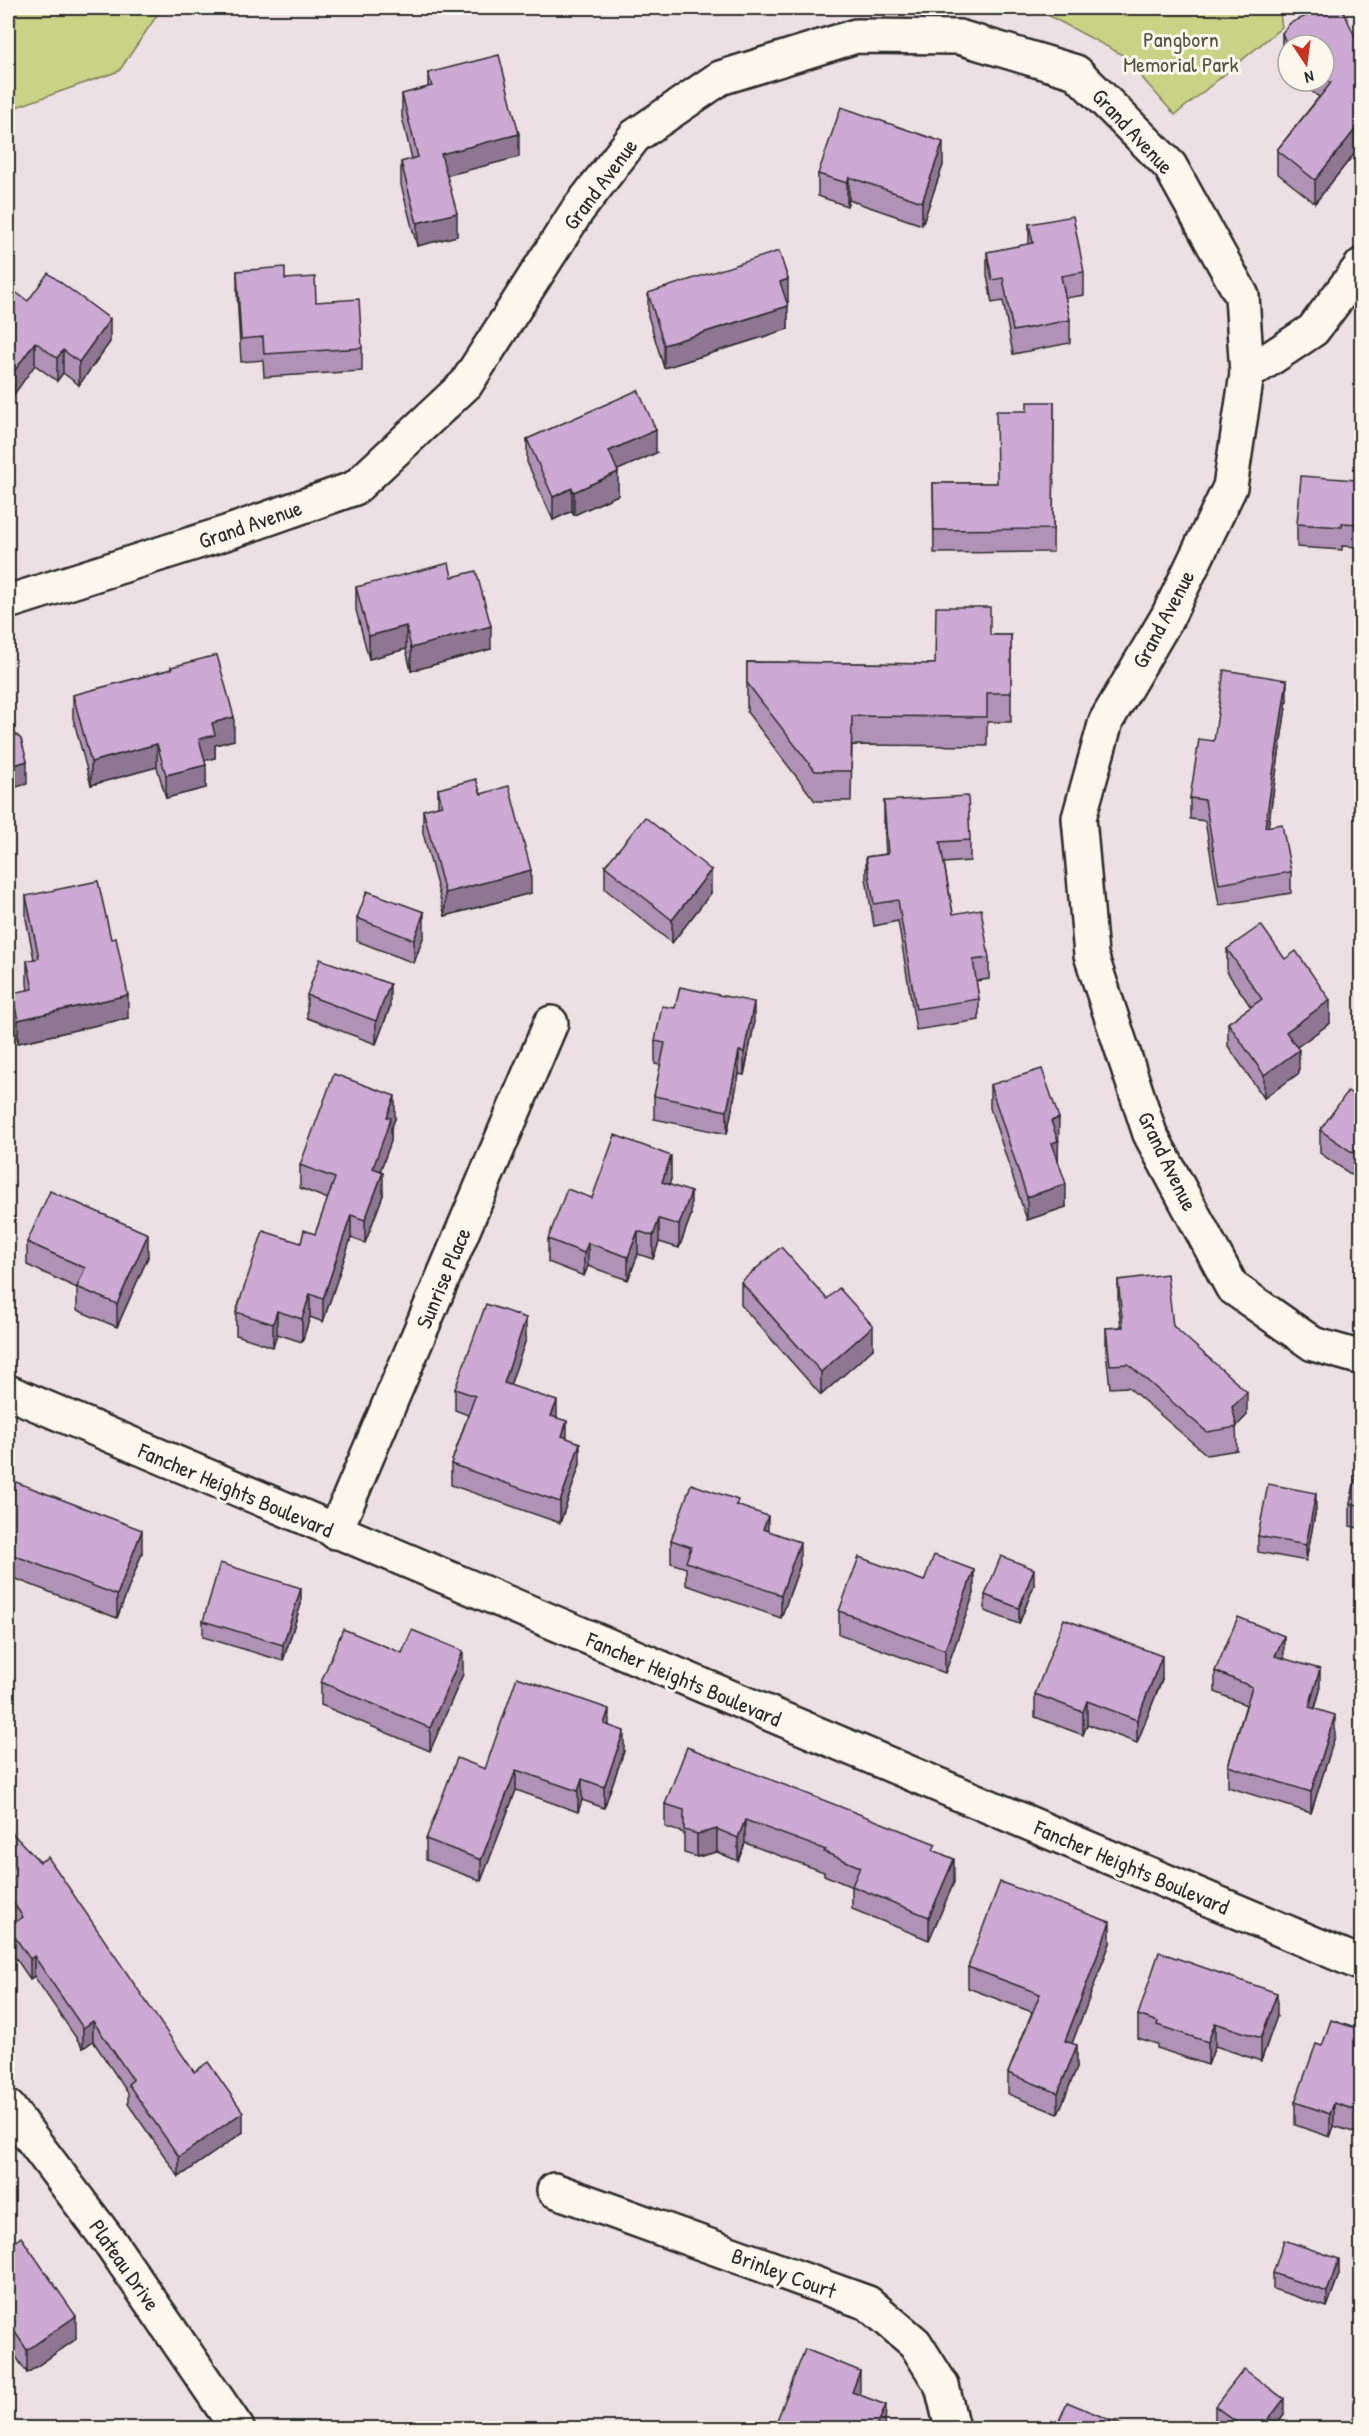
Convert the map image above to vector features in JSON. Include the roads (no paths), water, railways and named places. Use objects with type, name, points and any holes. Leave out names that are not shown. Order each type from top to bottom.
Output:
[{"type":"street","name":"Grand Avenue","points":[[8,602],[226,533],[355,488],[466,384],[577,211],[635,136],[720,78],[856,36],[959,37],[1077,72],[1170,166],[1242,296],[1247,374],[1230,487],[1168,616],[1106,721],[1079,818],[1091,955],[1150,1134],[1232,1287],[1313,1344],[1362,1358]]},
{"type":"street","points":[[1247,374],[1313,330],[1362,265]]},
{"type":"street","name":"Sunrise Place","points":[[335,1532],[551,1023]]},
{"type":"street","name":"Fancher Heights Boulevard","points":[[8,1392],[1362,1964]]},
{"type":"street","name":"Plateau Drive","points":[[8,2107],[112,2245],[237,2428]]},
{"type":"street","name":"Brinley Court","points":[[554,2190],[868,2303],[915,2343],[942,2386],[952,2428]]},
{"type":"park label","name":"Pangborn Memorial Park","points":[[1181,52]]}]
